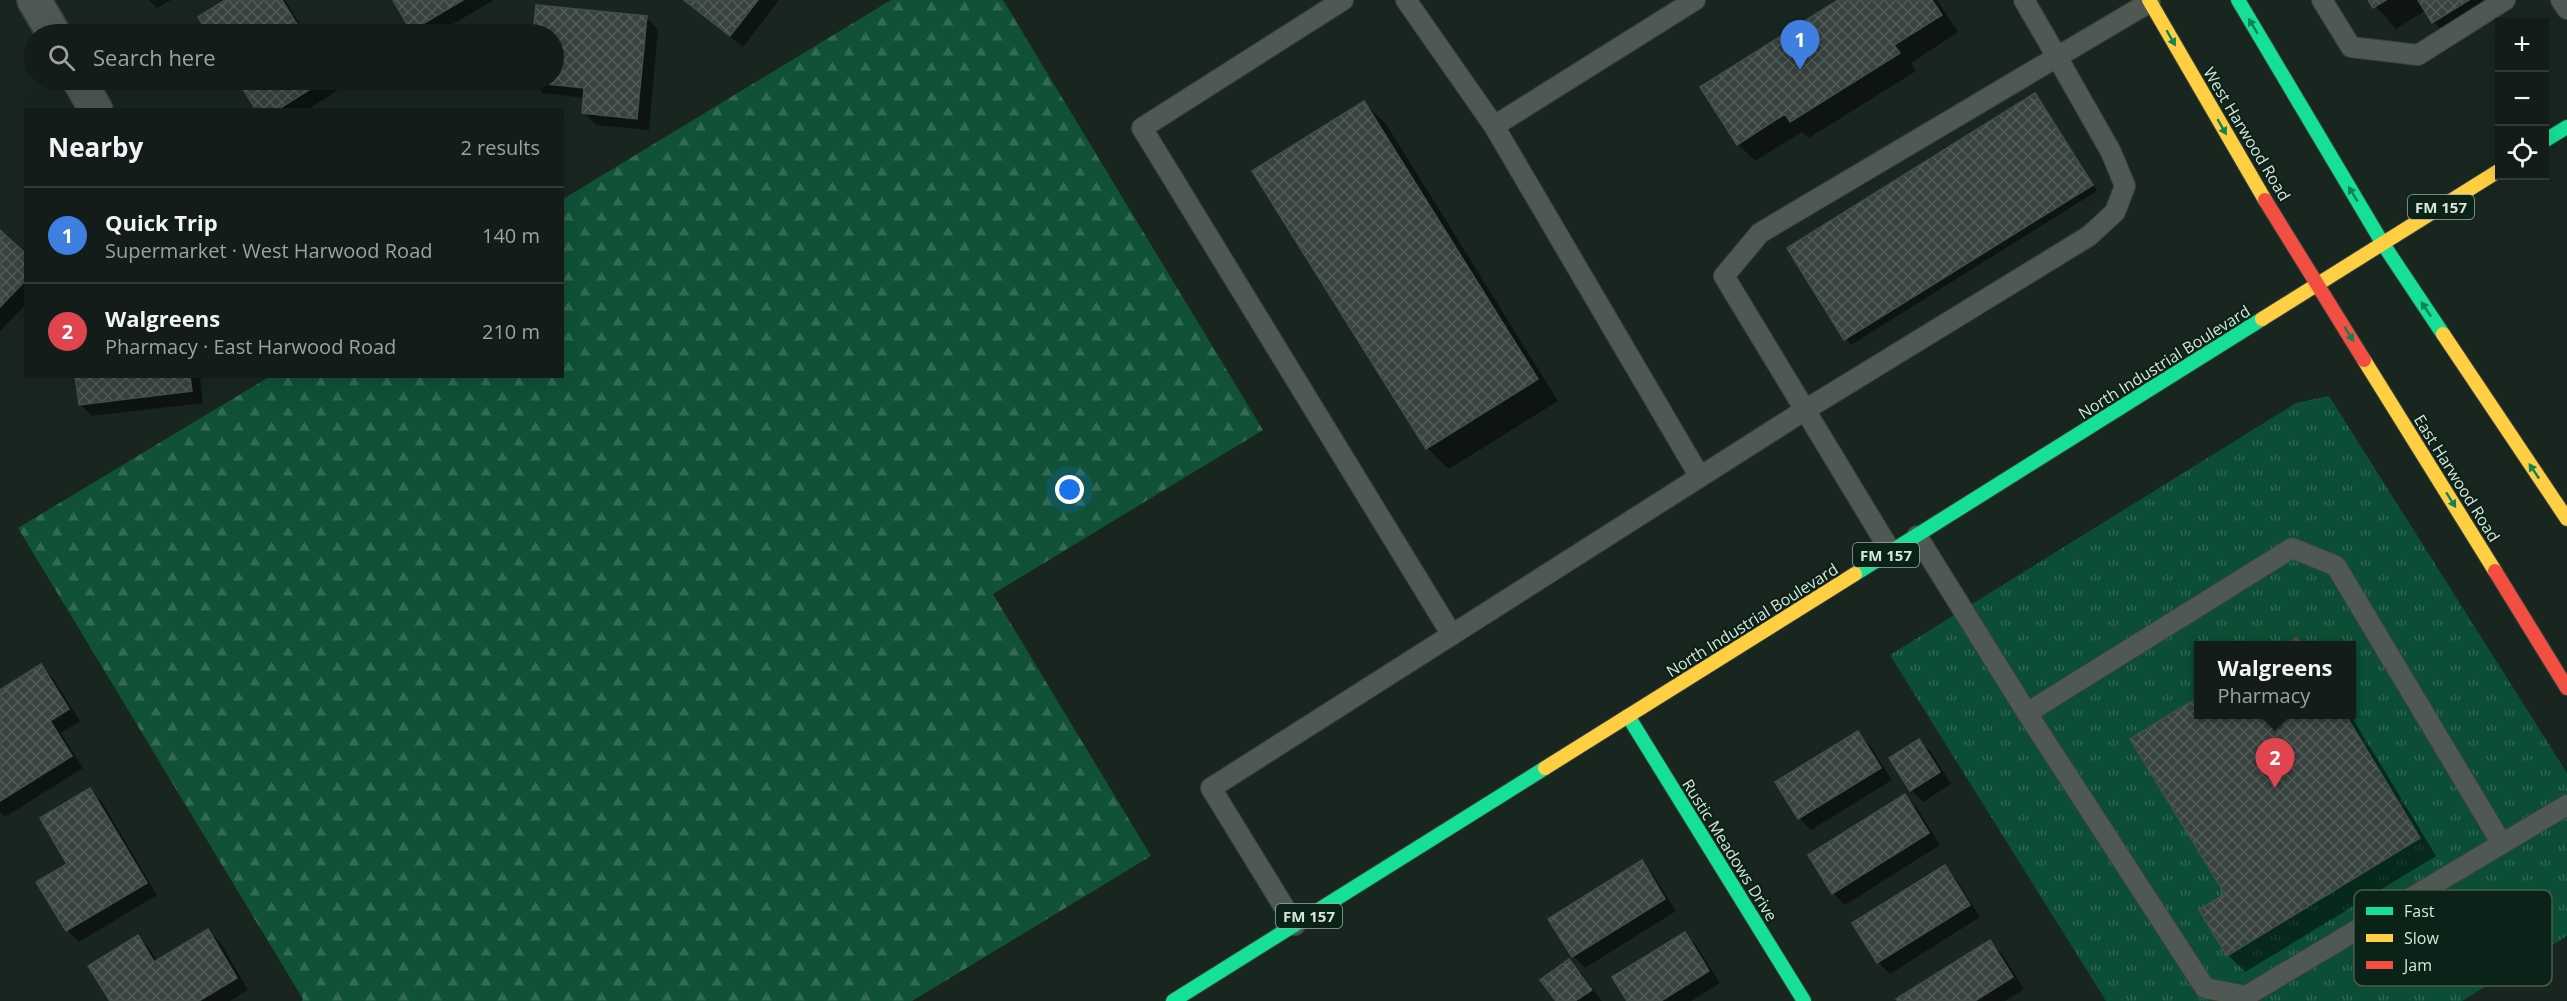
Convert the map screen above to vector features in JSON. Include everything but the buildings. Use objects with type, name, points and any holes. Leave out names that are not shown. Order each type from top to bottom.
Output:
[{"type":"main road","points":[[2238,0],[2383,244],[2567,519]]},
{"type":"main road","name":"West Harwood Road","points":[[2149,1],[2239,157],[2318,284]]},
{"type":"main road","points":[[2549,138],[2567,127]]},
{"type":"main road","name":"North Industrial Boulevard","points":[[1173,1001],[2495,173]]},
{"type":"main road","name":"East Harwood Road","points":[[2318,284],[2567,688]]},
{"type":"main road","name":"Rustic Meadows Drive","points":[[1628,716],[1804,1001]]},
{"type":"street","points":[[34,0],[48,24]]},
{"type":"street","points":[[85,90],[95,108]]},
{"type":"lane","points":[[1343,0],[1142,128],[1452,635]]},
{"type":"lane","points":[[1406,0],[1494,126],[1700,477]]},
{"type":"lane","points":[[1494,126],[1695,0]]},
{"type":"lane","points":[[1295,925],[1211,788],[1805,410],[2089,236],[2115,212],[2125,186],[2111,152],[2024,0]]},
{"type":"lane","points":[[2322,0],[2350,46],[2418,55],[2505,0]]},
{"type":"lane","points":[[2561,0],[2567,9]]},
{"type":"lane","points":[[1891,552],[1724,276],[1760,233],[2149,1]]},
{"type":"lane","points":[[1917,536],[2027,713],[2205,988],[2246,996],[2354,932]]},
{"type":"lane","points":[[2027,713],[2292,548],[2336,566],[2502,844]]},
{"type":"lane","points":[[2425,890],[2567,805]]},
{"type":"green space","points":[[891,0],[1003,0],[1263,430],[993,594],[1151,856],[912,1001],[302,1001],[303,999],[18,528],[267,378],[564,378],[564,198]]},
{"type":"green space","points":[[2329,396],[2567,773],[2567,936],[2552,945],[2552,890],[2354,890],[2354,986],[2486,986],[2462,1001],[2106,1001],[1890,655],[2296,403]]},
{"type":"traffic: fast","points":[[2238,0],[2383,244],[2443,334]]},
{"type":"traffic: fast","points":[[2549,138],[2567,127]]},
{"type":"traffic: fast","points":[[1855,574],[2262,319]]},
{"type":"traffic: fast","points":[[1628,716],[1804,1001]]},
{"type":"traffic: fast","points":[[1173,1001],[1545,768]]},
{"type":"traffic: slow","points":[[2149,0],[2265,200]]},
{"type":"traffic: slow","points":[[2262,319],[2495,173]]},
{"type":"traffic: slow","points":[[2443,334],[2567,519]]},
{"type":"traffic: slow","points":[[2364,360],[2495,571]]},
{"type":"traffic: slow","points":[[1545,768],[1855,574]]},
{"type":"traffic: jam","points":[[2265,200],[2364,360]]},
{"type":"traffic: jam","points":[[2495,571],[2567,688]]},
{"type":"place","name":"Quick Trip","points":[[1800,70]]},
{"type":"place","name":"Walgreens","points":[[2275,788]]}]
